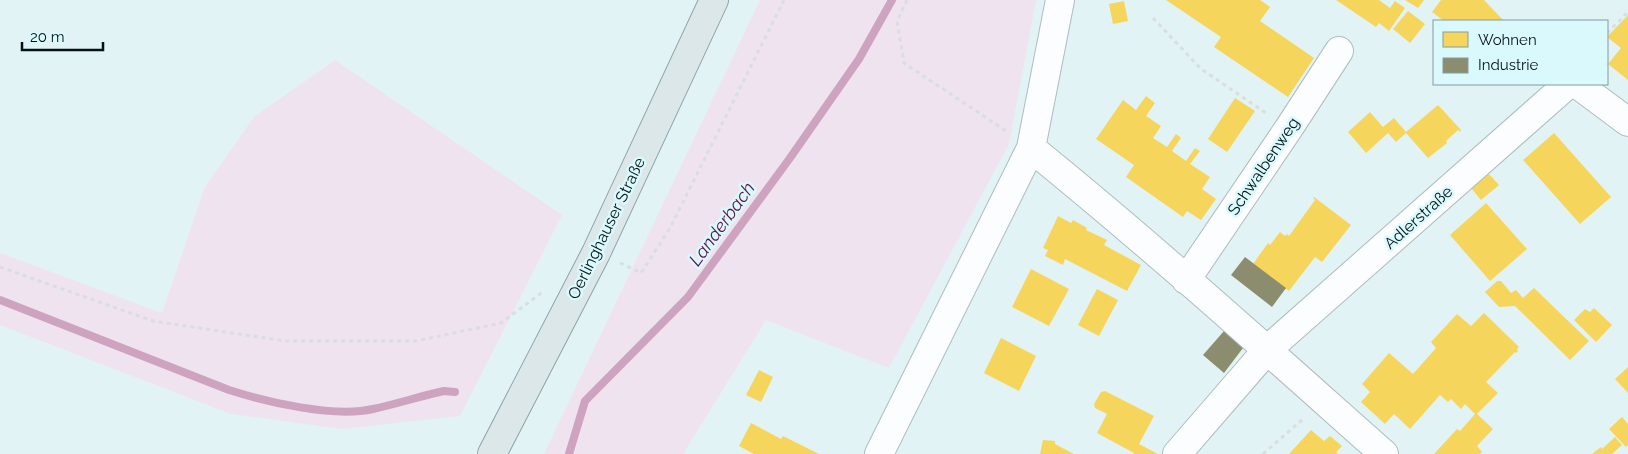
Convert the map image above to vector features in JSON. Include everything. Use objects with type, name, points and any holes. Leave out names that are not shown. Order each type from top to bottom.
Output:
[{"type":"main road","name":"Oerlinghauser Straße","points":[[492,454],[596,252],[714,0]]},
{"type":"street","points":[[879,454],[1031,148],[1060,0]]},
{"type":"street","name":"Schwalbenweg","points":[[1186,280],[1339,51]]},
{"type":"street","name":"Adlerstraße","points":[[1177,454],[1267,350],[1567,85]]},
{"type":"street","points":[[1578,85],[1628,122]]},
{"type":"street","points":[[1031,148],[1070,179],[1384,454]]},
{"type":"path","points":[[596,252],[641,273],[670,228],[784,0]]},
{"type":"path","points":[[907,0],[897,21],[904,63],[1031,148]]},
{"type":"path","points":[[1608,32],[1628,12]]},
{"type":"path","points":[[1153,18],[1201,69],[1289,128]]},
{"type":"path","points":[[0,266],[153,321],[284,340],[416,341],[501,323],[548,288]]},
{"type":"path","points":[[1263,454],[1324,400]]},
{"type":"shaded area","points":[[760,0],[1036,0],[1009,144],[889,368],[766,320],[683,454],[544,454]]},
{"type":"shaded area","points":[[335,60],[562,215],[460,416],[342,429],[231,414],[0,325],[0,253],[162,313],[205,187],[254,117]]},
{"type":"building: Wohnen","points":[[1166,0],[1260,0],[1270,7],[1260,21],[1314,58],[1288,97],[1214,47],[1221,37]]},
{"type":"building: Wohnen","points":[[1336,0],[1379,0],[1390,8],[1395,1],[1405,8],[1389,31],[1379,23],[1376,27]]},
{"type":"building: Wohnen","points":[[1405,0],[1424,0],[1418,8]]},
{"type":"building: Wohnen","points":[[1441,0],[1484,0],[1503,20],[1443,20],[1432,12]]},
{"type":"building: Wohnen","points":[[1124,1],[1128,21],[1113,24],[1109,4]]},
{"type":"building: Wohnen","points":[[1408,11],[1425,24],[1410,43],[1393,29]]},
{"type":"building: Wohnen","points":[[1628,15],[1628,80],[1608,64],[1621,48],[1608,36]]},
{"type":"building: Wohnen","points":[[1146,96],[1155,103],[1146,116],[1161,126],[1153,138],[1167,147],[1176,134],[1181,138],[1172,151],[1186,161],[1195,148],[1200,151],[1190,164],[1210,177],[1202,189],[1216,199],[1201,220],[1187,211],[1183,217],[1126,177],[1134,165],[1096,139],[1123,100],[1136,110]]},
{"type":"building: Wohnen","points":[[1235,98],[1255,111],[1227,152],[1208,139]]},
{"type":"building: Wohnen","points":[[1438,105],[1461,130],[1460,132],[1458,130],[1446,141],[1447,143],[1428,158],[1406,133],[1396,142],[1388,133],[1366,153],[1348,132],[1370,112],[1383,127],[1394,118],[1406,132]]},
{"type":"building: Wohnen","points":[[1554,133],[1611,197],[1580,224],[1523,160]]},
{"type":"building: Wohnen","points":[[1489,174],[1499,185],[1481,200],[1471,188]]},
{"type":"building: Wohnen","points":[[1314,197],[1351,225],[1322,262],[1315,257],[1289,291],[1253,264],[1268,243],[1270,245],[1280,232],[1285,236],[1287,234],[1289,236],[1315,200]]},
{"type":"building: Wohnen","points":[[1486,203],[1527,249],[1490,281],[1450,235]]},
{"type":"building: Wohnen","points":[[1058,216],[1071,223],[1073,220],[1087,228],[1086,230],[1107,240],[1104,245],[1141,265],[1127,291],[1065,259],[1063,265],[1045,256],[1048,250],[1043,248]]},
{"type":"building: Wohnen","points":[[1031,269],[1069,289],[1049,326],[1012,307]]},
{"type":"building: Wohnen","points":[[1497,281],[1501,281],[1511,293],[1516,290],[1523,298],[1534,288],[1589,341],[1570,360],[1515,306],[1499,307],[1485,292]]},
{"type":"building: Wohnen","points":[[1097,289],[1118,300],[1099,336],[1078,325]]},
{"type":"building: Wohnen","points":[[1594,308],[1612,325],[1596,342],[1574,320],[1585,309],[1590,312]]},
{"type":"building: Wohnen","points":[[1484,313],[1519,347],[1518,351],[1486,382],[1498,393],[1477,414],[1493,429],[1477,446],[1482,452],[1480,454],[1434,454],[1457,429],[1460,431],[1475,414],[1465,404],[1461,409],[1451,399],[1448,402],[1440,395],[1410,429],[1394,414],[1385,424],[1361,402],[1370,392],[1362,384],[1389,353],[1413,374],[1436,348],[1431,342],[1457,314],[1471,326]]},
{"type":"building: Wohnen","points":[[1001,338],[1036,356],[1019,391],[984,373]]},
{"type":"building: Wohnen","points":[[1628,367],[1628,393],[1615,379]]},
{"type":"building: Wohnen","points":[[759,370],[773,377],[761,402],[746,395]]},
{"type":"building: Wohnen","points":[[1105,391],[1154,416],[1139,444],[1158,454],[1133,454],[1097,433],[1107,414],[1095,408],[1094,404],[1101,392]]},
{"type":"building: Wohnen","points":[[1622,417],[1628,424],[1628,445],[1626,447],[1609,429]]},
{"type":"building: Wohnen","points":[[751,423],[781,439],[783,436],[819,454],[754,454],[739,446]]},
{"type":"building: Wohnen","points":[[1311,430],[1324,441],[1330,436],[1342,446],[1336,452],[1338,454],[1289,454]]},
{"type":"building: Wohnen","points":[[1615,437],[1622,445],[1612,454],[1592,454],[1601,447],[1602,449]]},
{"type":"building: Wohnen","points":[[1043,440],[1055,441],[1055,444],[1074,454],[1040,454]]},
{"type":"building: Industrie","points":[[1245,257],[1286,288],[1272,307],[1231,275]]},
{"type":"building: Industrie","points":[[1224,331],[1243,348],[1224,373],[1203,355]]},
{"type":"waterway","name":"Landerbach","points":[[569,454],[585,401],[688,297],[790,158],[859,59],[892,0]]},
{"type":"waterway","points":[[0,300],[229,390],[281,404],[339,412],[357,411],[382,407],[444,391],[455,392]]}]
